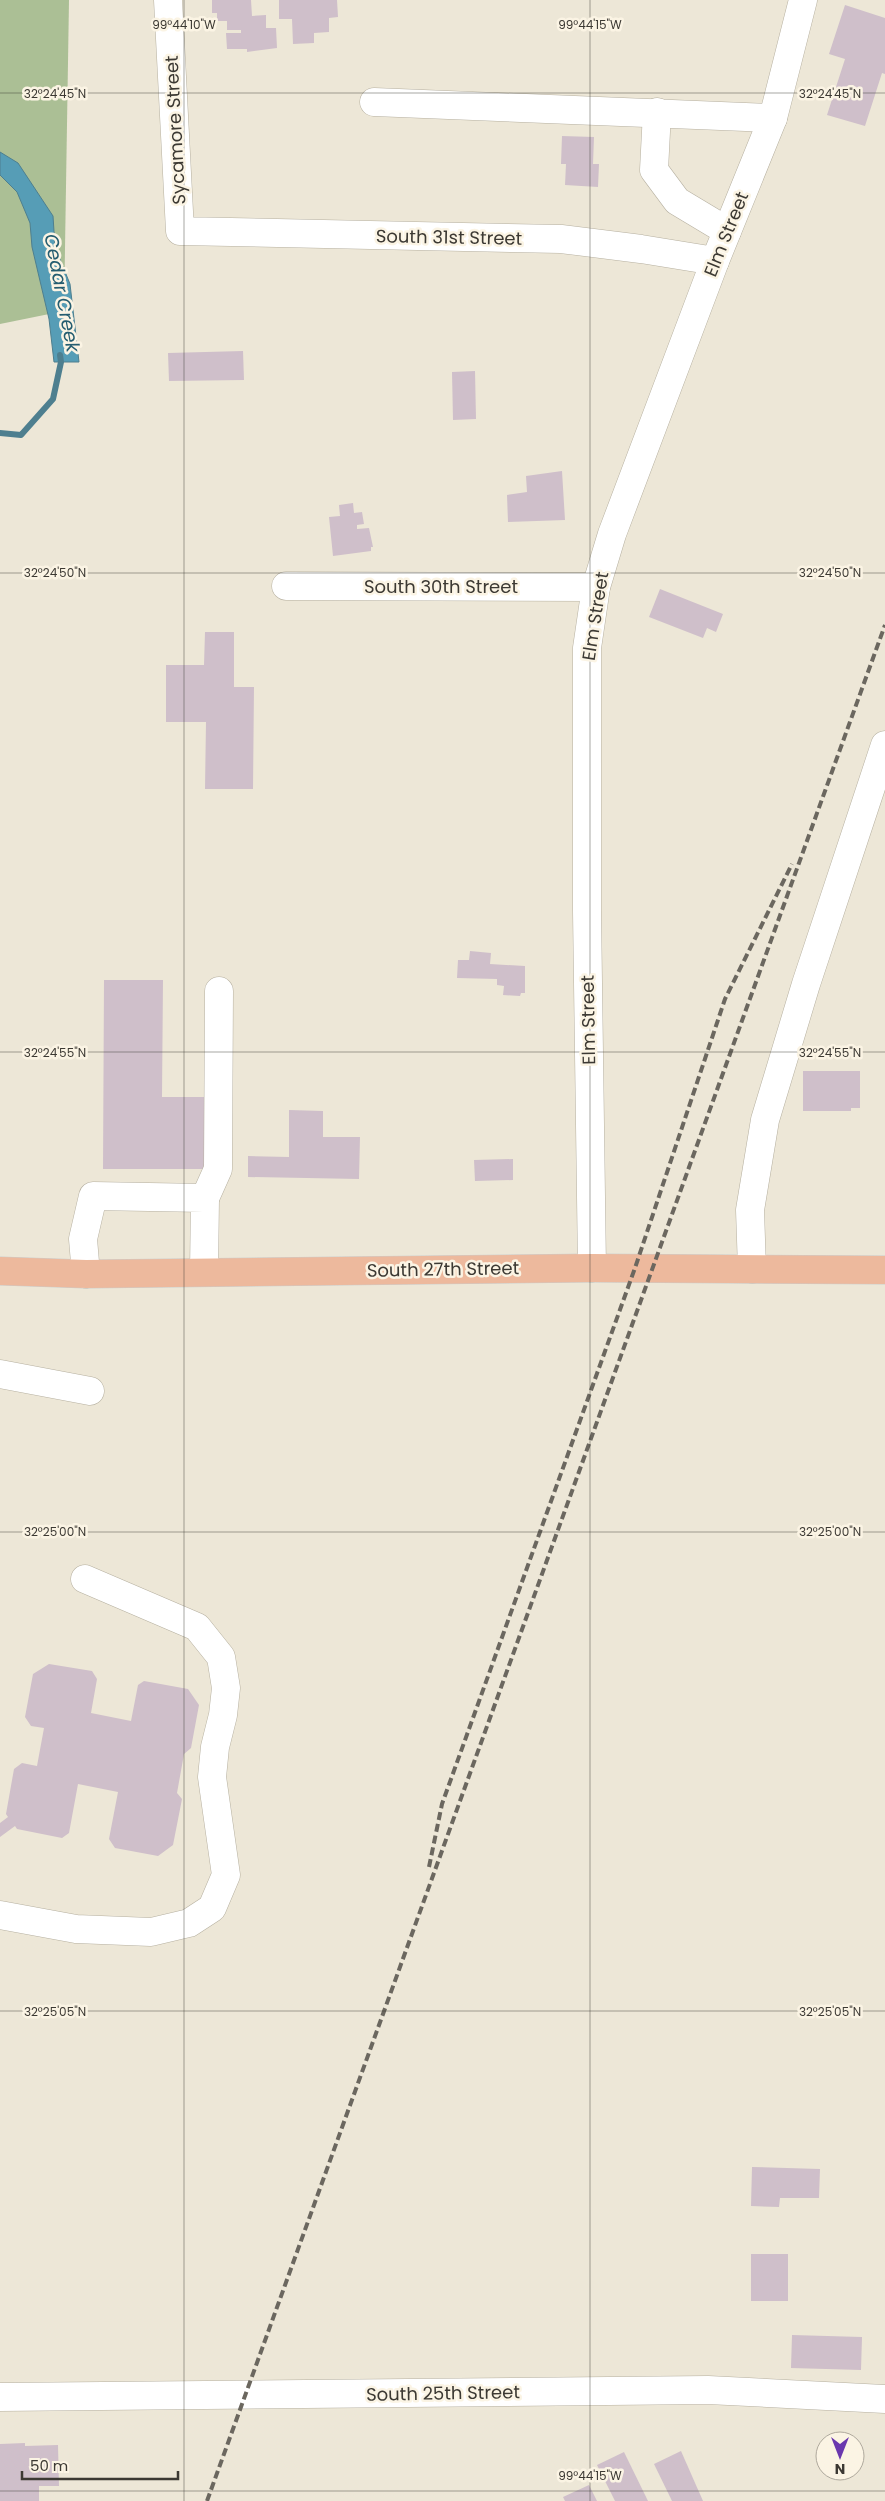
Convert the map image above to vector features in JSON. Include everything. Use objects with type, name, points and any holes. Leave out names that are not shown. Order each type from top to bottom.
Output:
[{"type":"main road","name":"South 27th Street","points":[[0,1271],[86,1274],[592,1268],[885,1270]]},
{"type":"street","name":"Sycamore Street","points":[[168,0],[180,231]]},
{"type":"street","name":"Elm Street","points":[[592,1268],[587,910],[587,648],[596,587],[612,534],[715,261],[773,118],[803,0]]},
{"type":"street","points":[[374,102],[773,118]]},
{"type":"street","points":[[657,112],[654,170],[678,201],[727,231]]},
{"type":"street","name":"South 31st Street","points":[[180,231],[561,239],[715,261]]},
{"type":"street","name":"South 30th Street","points":[[286,586],[596,587]]},
{"type":"street","points":[[752,1269],[750,1210],[765,1120],[806,984],[885,745]]},
{"type":"street","points":[[204,1272],[205,1198],[218,1169],[218,991]]},
{"type":"street","points":[[86,1274],[83,1239],[94,1196],[205,1198]]},
{"type":"street","points":[[0,1374],[90,1391]]},
{"type":"street","points":[[0,1915],[76,1929],[152,1932],[189,1923],[212,1908],[226,1874],[212,1777],[215,1747],[223,1715],[226,1688],[221,1657],[197,1627],[85,1579]]},
{"type":"street","name":"South 25th Street","points":[[0,2398],[708,2390],[885,2399]]},
{"type":"green space","points":[[0,0],[69,0],[64,311],[0,324]]},
{"type":"water","points":[[0,152],[18,163],[53,216],[55,247],[70,284],[79,362],[54,362],[49,319],[32,247],[30,223],[17,192],[0,175]]},
{"type":"building","points":[[212,0],[251,0],[252,16],[266,15],[266,28],[276,28],[277,48],[247,52],[247,49],[227,49],[226,33],[241,33],[241,30],[227,30],[227,21],[217,21],[217,13],[212,13]]},
{"type":"building","points":[[279,0],[337,0],[338,17],[329,18],[329,32],[314,33],[314,43],[293,44],[292,19],[279,19]]},
{"type":"building","points":[[845,5],[885,18],[885,74],[882,73],[865,126],[827,115],[845,59],[829,54]]},
{"type":"building","points":[[562,136],[594,137],[593,164],[599,164],[598,187],[565,185],[566,164],[561,164]]},
{"type":"building","points":[[243,351],[244,380],[169,381],[168,353]]},
{"type":"building","points":[[475,371],[476,419],[453,420],[452,372]]},
{"type":"building","points":[[562,471],[565,520],[508,522],[507,495],[527,492],[526,476]]},
{"type":"building","points":[[353,503],[354,513],[362,512],[364,524],[357,525],[357,529],[369,528],[373,547],[371,547],[371,551],[333,556],[329,517],[340,516],[339,505]]},
{"type":"building","points":[[660,589],[723,614],[716,632],[707,628],[703,638],[649,617]]},
{"type":"building","points":[[205,632],[234,632],[234,687],[254,687],[253,789],[205,789],[206,722],[166,722],[166,665],[204,665]]},
{"type":"building","points":[[470,951],[491,953],[490,964],[525,966],[525,993],[521,993],[520,996],[503,995],[504,986],[497,985],[497,979],[457,978],[458,960],[469,960]]},
{"type":"building","points":[[104,980],[163,980],[162,1097],[208,1097],[207,1169],[103,1169]]},
{"type":"building","points":[[803,1071],[860,1071],[860,1108],[851,1108],[851,1111],[803,1111]]},
{"type":"building","points":[[289,1110],[323,1111],[323,1137],[360,1137],[359,1179],[248,1177],[248,1156],[289,1157]]},
{"type":"building","points":[[513,1159],[513,1180],[475,1181],[474,1160]]},
{"type":"building","points":[[49,1664],[92,1671],[97,1679],[91,1713],[131,1721],[138,1685],[144,1681],[188,1689],[199,1705],[191,1748],[184,1754],[177,1793],[182,1799],[173,1845],[158,1856],[115,1848],[109,1839],[118,1792],[78,1784],[69,1833],[62,1838],[17,1829],[15,1826],[0,1837],[0,1823],[8,1817],[6,1814],[14,1769],[22,1763],[37,1766],[44,1728],[31,1726],[25,1717],[33,1674]]},
{"type":"building","points":[[752,2167],[820,2169],[819,2198],[780,2198],[779,2207],[751,2206]]},
{"type":"building","points":[[751,2254],[788,2254],[788,2301],[751,2301]]},
{"type":"building","points":[[792,2335],[862,2337],[861,2370],[791,2368]]},
{"type":"building","points":[[25,2443],[25,2446],[58,2445],[59,2486],[39,2486],[39,2501],[0,2501],[0,2444]]},
{"type":"building","points":[[681,2451],[703,2501],[672,2501],[654,2464]]},
{"type":"building","points":[[624,2452],[648,2501],[615,2501],[597,2465]]},
{"type":"building","points":[[589,2485],[597,2501],[565,2501],[563,2497]]},
{"type":"waterway","name":"Cedar Creek","points":[[0,433],[21,435],[53,399],[61,362],[60,355]]},
{"type":"railway","points":[[207,2501],[885,625]]},
{"type":"railway","points":[[429,1867],[442,1804],[635,1268],[725,999],[792,864]]}]
